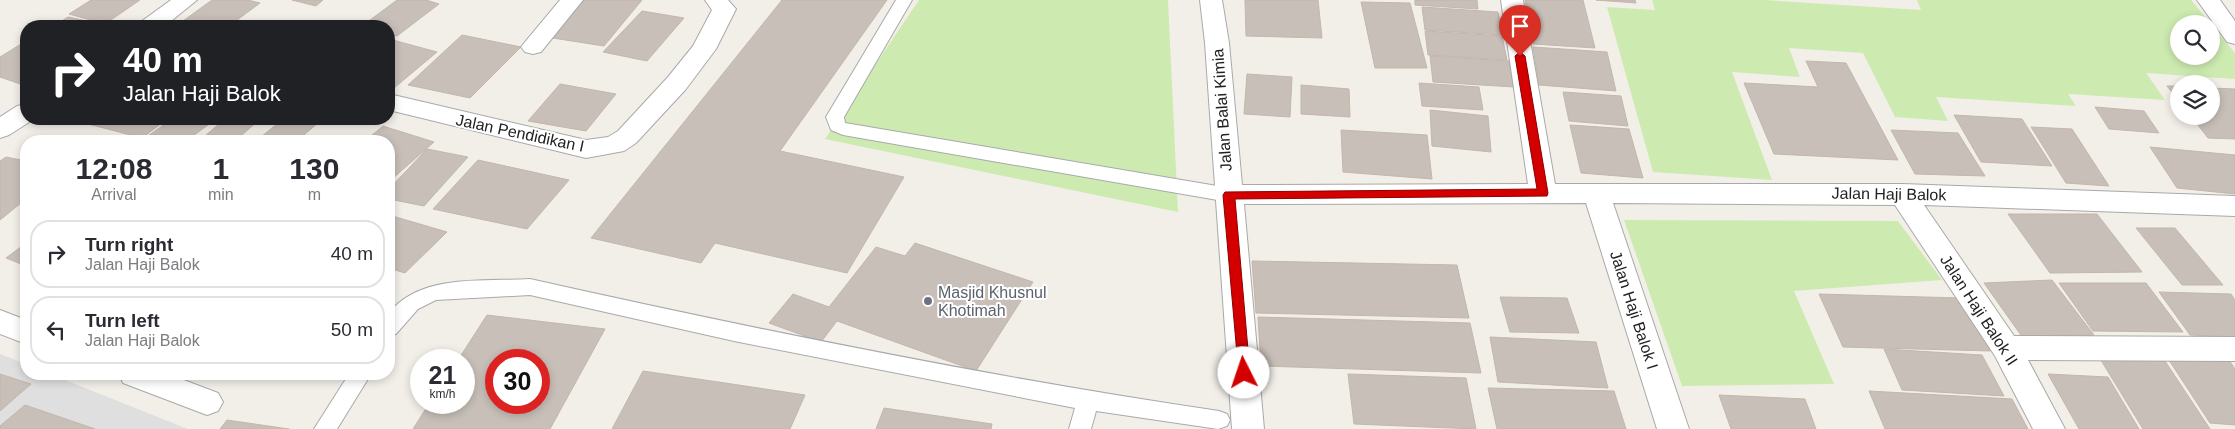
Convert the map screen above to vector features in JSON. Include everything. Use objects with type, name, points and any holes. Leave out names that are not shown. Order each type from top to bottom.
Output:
[{"type":"street","points":[[158,20],[186,0]]},
{"type":"street","points":[[533,47],[572,0]]},
{"type":"street","name":"Jalan Pendidikan I","points":[[395,103],[552,142],[586,148],[615,145],[627,137],[654,110],[704,49],[724,9],[720,2],[716,0]]},
{"type":"street","name":"Jalan Balai Kimia","points":[[1212,0],[1248,429]]},
{"type":"street","points":[[1512,0],[1543,193]]},
{"type":"street","points":[[2208,0],[2235,37]]},
{"type":"street","points":[[0,129],[20,116]]},
{"type":"street","name":"Jalan Haji Balok","points":[[1229,195],[1596,192],[1902,194],[2226,205]]},
{"type":"street","name":"Jalan Haji Balok I","points":[[1596,192],[1673,429]]},
{"type":"street","name":"Jalan Haji Balok II","points":[[1902,194],[2006,348],[2050,429]]},
{"type":"street","points":[[2226,205],[2235,227]]},
{"type":"street","points":[[0,322],[20,330]]},
{"type":"street","points":[[2006,348],[2235,349]]},
{"type":"street","points":[[149,380],[206,402]]},
{"type":"lane","points":[[904,0],[835,117],[837,126],[1229,195]]},
{"type":"lane","points":[[395,318],[398,313],[416,298],[441,291],[530,287],[734,332],[1088,400],[1219,420]]},
{"type":"lane","points":[[325,429],[356,380]]},
{"type":"lane","points":[[1080,429],[1088,400]]},
{"type":"shaded area","points":[[0,354],[20,362],[20,380],[65,380],[188,429],[0,429]]},
{"type":"green space","points":[[919,0],[1168,0],[1178,212],[825,139]]},
{"type":"green space","points":[[1652,0],[1764,0],[1921,10],[1917,0],[2191,0],[2204,15],[2170,15],[2170,65],[2220,65],[2220,35],[2235,53],[2235,79],[2220,78],[2220,75],[2146,73],[2165,100],[2068,94],[2076,106],[1936,97],[1948,121],[1895,117],[1863,53],[1789,48],[1800,77],[1732,72],[1772,180],[1653,172],[1607,7],[1655,10]]},
{"type":"green space","points":[[1624,220],[1898,221],[1942,280],[1794,291],[1834,384],[1682,386]]},
{"type":"building","points":[[91,0],[140,0],[111,20],[91,20],[69,14]]},
{"type":"building","points":[[212,0],[248,0],[260,3],[237,20],[184,20]]},
{"type":"building","points":[[292,0],[323,0],[316,6]]},
{"type":"building","points":[[397,0],[426,0],[439,4],[397,36],[395,36],[395,20],[370,20]]},
{"type":"building","points":[[579,0],[642,0],[604,46],[546,37]]},
{"type":"building","points":[[782,0],[887,0],[780,151],[904,177],[847,273],[715,243],[701,263],[591,238]]},
{"type":"building","points":[[1245,0],[1318,0],[1322,38],[1246,36]]},
{"type":"building","points":[[1415,0],[1477,0],[1478,9],[1415,5]]},
{"type":"building","points":[[1525,0],[1583,0],[1595,48],[1533,44]]},
{"type":"building","points":[[1596,0],[1635,0],[1636,3]]},
{"type":"building","points":[[1361,2],[1410,3],[1427,68],[1375,68]]},
{"type":"building","points":[[1422,7],[1498,12],[1503,35],[1425,30]]},
{"type":"building","points":[[642,11],[684,18],[647,61],[603,52]]},
{"type":"building","points":[[68,17],[82,20],[63,20]]},
{"type":"building","points":[[1425,31],[1502,36],[1507,60],[1428,55]]},
{"type":"building","points":[[462,35],[521,47],[470,98],[408,85]]},
{"type":"building","points":[[395,41],[437,52],[395,87]]},
{"type":"building","points":[[20,45],[20,84],[0,77],[0,57]]},
{"type":"building","points":[[1533,47],[1607,52],[1616,91],[1539,85]]},
{"type":"building","points":[[1430,56],[1509,61],[1514,87],[1433,82]]},
{"type":"building","points":[[1806,61],[1846,63],[1898,160],[1774,154],[1744,83],[1818,87]]},
{"type":"building","points":[[1247,74],[1292,77],[1290,117],[1244,114]]},
{"type":"building","points":[[1419,83],[1479,87],[1483,110],[1422,106]]},
{"type":"building","points":[[560,84],[616,94],[586,131],[528,121]]},
{"type":"building","points":[[1301,85],[1349,89],[1350,117],[1301,114]]},
{"type":"building","points":[[2220,88],[2235,89],[2235,139],[2208,138],[2198,125],[2220,125]]},
{"type":"building","points":[[1563,92],[1621,96],[1628,126],[1569,121]]},
{"type":"building","points":[[2095,107],[2144,111],[2159,133],[2109,129]]},
{"type":"building","points":[[1430,110],[1488,116],[1491,152],[1432,146]]},
{"type":"building","points":[[1954,115],[2022,119],[2052,166],[1981,162]]},
{"type":"building","points":[[92,125],[159,125],[146,135],[130,135]]},
{"type":"building","points":[[164,125],[208,125],[194,135],[149,135]]},
{"type":"building","points":[[218,125],[253,125],[242,135],[206,135]]},
{"type":"building","points":[[276,125],[315,125],[304,135],[263,135]]},
{"type":"building","points":[[1570,125],[1629,129],[1643,178],[1581,173]]},
{"type":"building","points":[[383,126],[434,142],[395,176],[395,135],[372,135]]},
{"type":"building","points":[[2031,127],[2072,129],[2109,186],[2066,183]]},
{"type":"building","points":[[1341,130],[1427,135],[1432,179],[1343,172]]},
{"type":"building","points":[[1891,130],[1958,133],[1985,176],[1915,174]]},
{"type":"building","points":[[2150,147],[2235,155],[2235,194],[2177,188]]},
{"type":"building","points":[[427,149],[468,157],[424,206],[395,200],[395,183]]},
{"type":"building","points":[[6,157],[20,160],[20,204],[0,220],[0,161]]},
{"type":"building","points":[[478,160],[569,180],[527,229],[433,209]]},
{"type":"building","points":[[2008,214],[2097,214],[2142,272],[2050,273]]},
{"type":"building","points":[[395,217],[447,232],[405,273],[395,270]]},
{"type":"building","points":[[2136,228],[2175,228],[2223,285],[2182,285]]},
{"type":"building","name":"Masjid Khusnul Khotimah","points":[[915,243],[1033,282],[976,371],[837,321],[821,342],[769,323],[793,294],[829,307],[876,247],[905,256]]},
{"type":"building","points":[[20,248],[20,264],[6,258]]},
{"type":"building","points":[[1252,261],[1457,265],[1469,318],[1256,313]]},
{"type":"building","points":[[2052,280],[2094,335],[2023,338],[1984,283]]},
{"type":"building","points":[[2059,283],[2146,283],[2183,332],[2093,331]]},
{"type":"building","points":[[2159,292],[2231,294],[2235,300],[2235,337],[2190,335]]},
{"type":"building","points":[[1819,294],[1960,298],[1990,351],[1843,347]]},
{"type":"building","points":[[1500,297],[1567,298],[1579,333],[1510,332]]},
{"type":"building","points":[[487,315],[605,329],[550,429],[413,429],[422,414],[475,414],[475,349],[465,349]]},
{"type":"building","points":[[1258,317],[1470,323],[1481,373],[1261,366]]},
{"type":"building","points":[[1490,337],[1596,342],[1608,388],[1498,382]]},
{"type":"building","points":[[1884,349],[1982,355],[2004,396],[1902,390]]},
{"type":"building","points":[[2099,357],[2165,361],[2210,429],[2143,429]]},
{"type":"building","points":[[2167,357],[2229,360],[2235,369],[2235,425],[2210,423]]},
{"type":"building","points":[[643,371],[805,395],[790,429],[612,429]]},
{"type":"building","points":[[0,374],[31,384],[0,411]]},
{"type":"building","points":[[1348,374],[1466,378],[1476,429],[1354,424]]},
{"type":"building","points":[[2048,374],[2108,377],[2139,429],[2079,429]]},
{"type":"building","points":[[1488,388],[1614,391],[1626,429],[1497,429]]},
{"type":"building","points":[[1869,391],[2012,399],[2028,429],[1885,429]]},
{"type":"building","points":[[1719,395],[1805,399],[1816,429],[1731,429]]},
{"type":"building","points":[[25,405],[95,429],[0,429],[0,426]]},
{"type":"building","points":[[884,408],[992,424],[991,429],[876,429]]},
{"type":"building","points":[[227,420],[289,429],[220,429]]},
{"type":"place","name":"Masjid Khusnul Khotimah","points":[[928,301]]},
{"type":"route","points":[[1244,373],[1229,195],[1543,193],[1520,56]]}]
